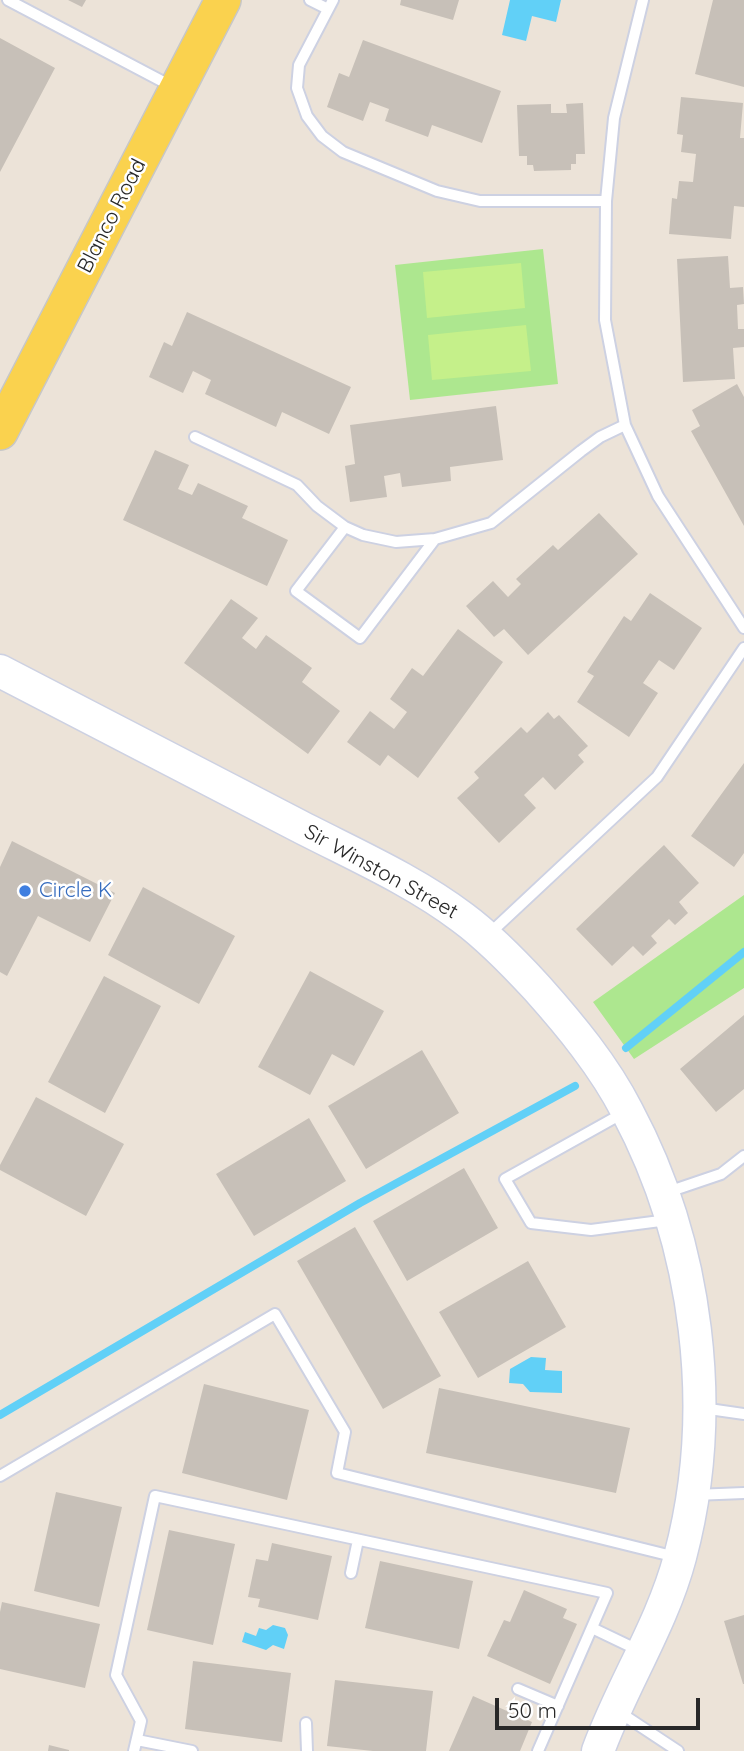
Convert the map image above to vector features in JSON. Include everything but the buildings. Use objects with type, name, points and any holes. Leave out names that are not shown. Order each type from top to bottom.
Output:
[{"type":"main road","name":"Blanco Road","points":[[0,432],[223,0]]},
{"type":"street","name":"Sir Winston Street","points":[[0,671],[389,873],[460,916],[514,963],[561,1014],[627,1110],[666,1207],[691,1301],[698,1366],[699,1430],[693,1495],[680,1558],[644,1653],[614,1709],[598,1751]]},
{"type":"lane","points":[[8,0],[177,89]]},
{"type":"lane","points":[[310,0],[331,5],[299,65],[297,88],[307,116],[322,136],[344,152],[437,191],[480,201],[606,201]]},
{"type":"lane","points":[[643,0],[614,118],[606,201],[605,320],[625,425],[658,496],[744,628]]},
{"type":"lane","points":[[195,437],[297,485],[317,506],[345,527],[363,535],[396,542],[435,539],[491,523],[581,450],[625,425]]},
{"type":"lane","points":[[345,527],[296,591],[360,638],[435,539]]},
{"type":"lane","points":[[486,937],[657,777],[744,648]]},
{"type":"lane","points":[[627,1110],[505,1179],[531,1223],[591,1230],[666,1207],[721,1174],[744,1156]]},
{"type":"lane","points":[[0,1476],[275,1314],[345,1432],[337,1473],[680,1558]]},
{"type":"lane","points":[[699,1408],[744,1414]]},
{"type":"lane","points":[[693,1495],[744,1493]]},
{"type":"lane","points":[[192,1751],[136,1746],[141,1721],[116,1675],[155,1496],[607,1593],[538,1751]]},
{"type":"lane","points":[[351,1573],[358,1540]]},
{"type":"lane","points":[[592,1628],[644,1653]]},
{"type":"lane","points":[[518,1689],[558,1706]]},
{"type":"lane","points":[[614,1709],[678,1751]]},
{"type":"lane","points":[[306,1723],[307,1751]]},
{"type":"green space","points":[[543,249],[558,384],[410,400],[395,265]]},
{"type":"green space","points":[[521,263],[525,308],[427,318],[423,272]]},
{"type":"green space","points":[[526,325],[531,371],[432,380],[428,335]]},
{"type":"green space","points":[[744,895],[744,988],[634,1059],[593,1002]]},
{"type":"water","points":[[510,0],[561,0],[556,22],[532,16],[526,41],[502,35]]},
{"type":"water","points":[[531,1357],[546,1358],[545,1370],[562,1371],[562,1393],[530,1392],[523,1384],[509,1383],[510,1369]]},
{"type":"water","points":[[273,1625],[285,1628],[288,1635],[284,1649],[273,1645],[266,1650],[242,1642],[245,1632],[256,1636],[259,1628],[266,1630]]},
{"type":"waterway","points":[[626,1048],[744,952]]},
{"type":"waterway","points":[[0,1415],[360,1203],[575,1086]]},
{"type":"place","name":"Circle K","points":[[25,891]]}]
